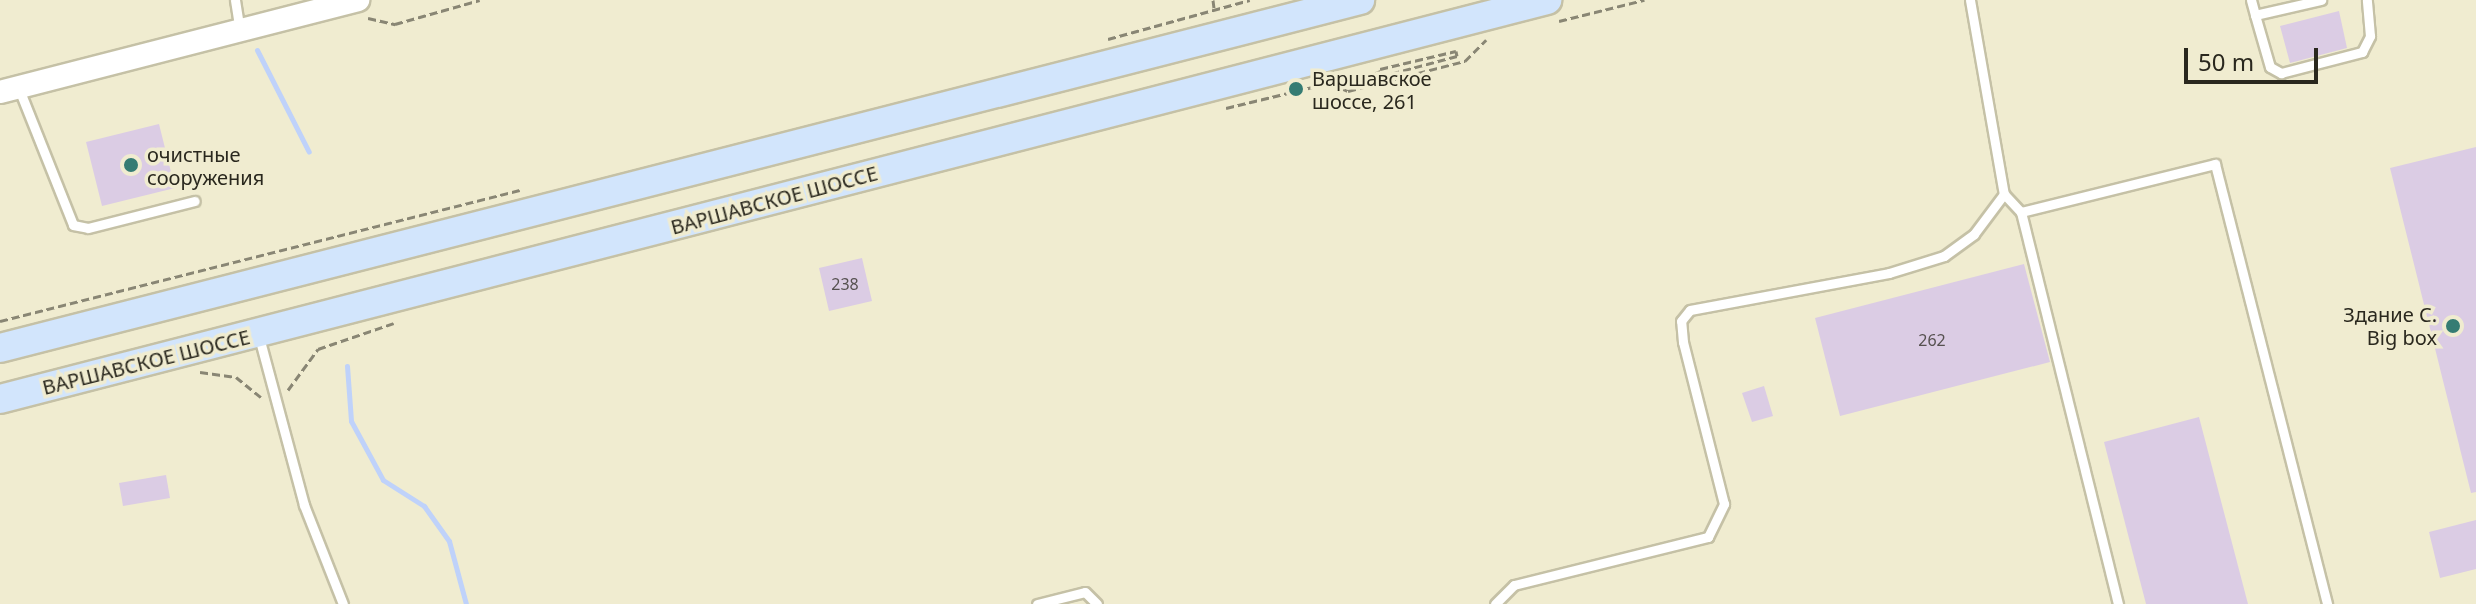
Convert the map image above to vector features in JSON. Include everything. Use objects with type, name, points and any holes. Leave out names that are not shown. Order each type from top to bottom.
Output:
[{"type":"main road","points":[[0,348],[1360,0]]},
{"type":"main road","name":"ВАРШАВСКОЕ ШОССЕ","points":[[0,399],[1545,12]]},
{"type":"street","points":[[9,90],[358,0]]},
{"type":"lane","points":[[235,0],[240,31]]},
{"type":"lane","points":[[1970,0],[2004,194],[2021,212],[2118,604]]},
{"type":"lane","points":[[2251,0],[2270,67],[2281,73],[2362,52],[2370,36],[2367,0]]},
{"type":"lane","points":[[2255,15],[2321,0]]},
{"type":"lane","points":[[9,90],[73,225],[88,228],[195,201]]},
{"type":"lane","points":[[2021,212],[2215,164],[2327,604]]},
{"type":"lane","points":[[1495,604],[1514,585],[1708,537],[1724,504],[1683,342],[1681,321],[1690,310],[1889,273],[1944,256],[1974,234],[2004,194]]},
{"type":"lane","points":[[259,333],[277,410],[343,604]]},
{"type":"lane","points":[[1037,604],[1085,592],[1097,604]]},
{"type":"path","points":[[1213,0],[1214,8]]},
{"type":"path","points":[[1545,12],[1644,0]]},
{"type":"path","points":[[1223,109],[1329,83],[1339,87],[1387,80],[1465,61],[1487,38],[1501,35]]},
{"type":"path","points":[[1339,87],[1381,70],[1456,51],[1457,56],[1386,75],[1387,80]]},
{"type":"path","points":[[186,370],[236,377],[277,410],[302,364],[318,349],[406,320]]},
{"type":"building","points":[[2339,11],[2347,48],[2290,63],[2280,26]]},
{"type":"building","name":"очистные сооружения","points":[[159,124],[175,188],[102,206],[86,142]]},
{"type":"building","name":"Здание C. Big box","points":[[2476,147],[2476,492],[2471,493],[2390,168]]},
{"type":"building","points":[[862,258],[872,301],[829,311],[819,268]]},
{"type":"building","points":[[2024,264],[2050,362],[1840,416],[1815,318]]},
{"type":"building","points":[[1764,386],[1773,416],[1752,422],[1742,393]]},
{"type":"building","points":[[2199,417],[2248,604],[2146,604],[2104,442]]},
{"type":"building","points":[[166,475],[170,498],[123,506],[119,483]]},
{"type":"building","points":[[2476,520],[2476,569],[2440,578],[2429,532]]},
{"type":"waterway","points":[[257,50],[309,152]]},
{"type":"waterway","points":[[347,366],[351,421],[383,480],[424,506],[449,541],[466,604]]},
{"type":"place","name":"Варшавское шоссе, 261","points":[[1296,89]]},
{"type":"place","name":"очистные сооружения","points":[[131,165]]},
{"type":"place","name":"Здание C. Big box","points":[[2453,326]]}]
